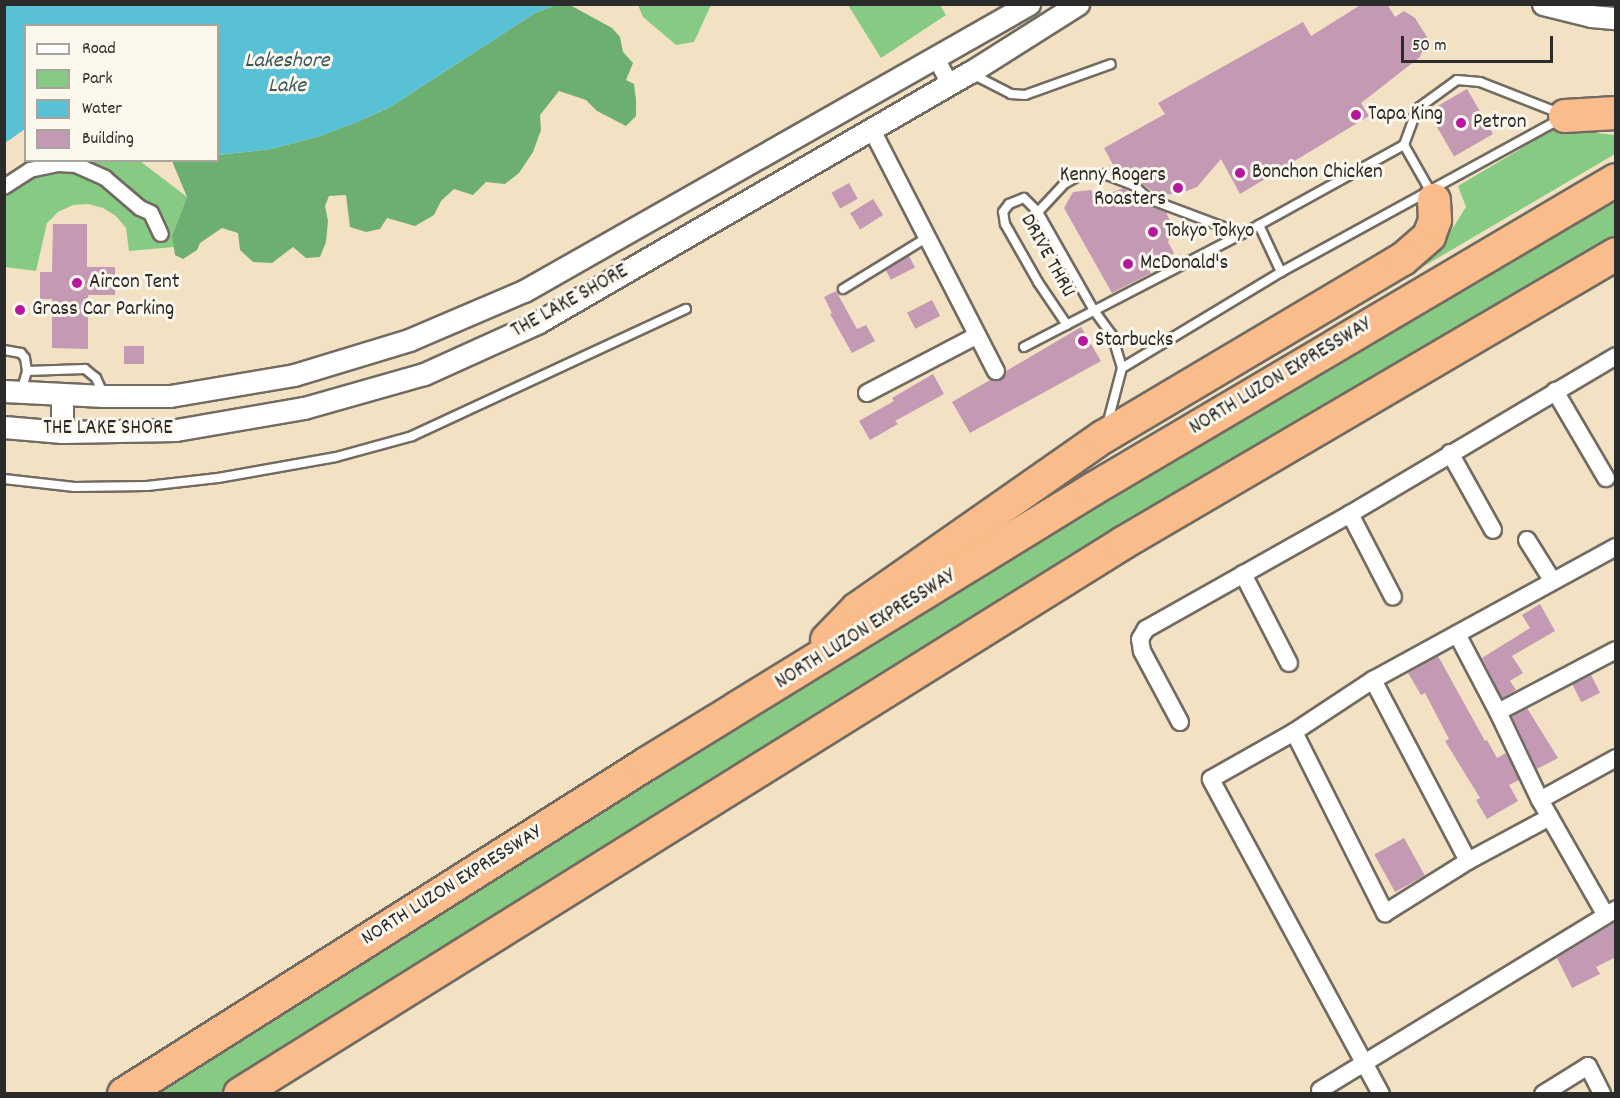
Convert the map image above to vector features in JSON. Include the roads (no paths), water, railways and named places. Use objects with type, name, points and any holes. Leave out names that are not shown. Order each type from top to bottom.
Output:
[{"type":"highway","points":[[1565,116],[1616,113]]},
{"type":"highway","name":"NORTH LUZON EXPRESSWAY","points":[[124,1094],[646,764],[1093,489],[1616,180]]},
{"type":"highway","points":[[797,673],[857,609],[1103,437],[1403,259],[1429,236],[1435,220],[1432,195]]},
{"type":"highway","points":[[240,1094],[1123,543],[1616,254]]},
{"type":"street","name":"THE LAKE SHORE","points":[[12,391],[62,395],[170,396],[294,375],[409,340],[524,291],[1029,4]]},
{"type":"street","name":"THE LAKE SHORE","points":[[4,427],[62,432],[176,430],[304,408],[424,374],[537,323],[951,84],[1078,4]]},
{"type":"street","points":[[1543,4],[1616,18]]},
{"type":"street","points":[[936,58],[951,84]]},
{"type":"street","points":[[872,130],[996,371]]},
{"type":"street","points":[[4,187],[30,170],[58,164],[76,165],[105,178],[140,208],[151,213],[161,234]]},
{"type":"street","points":[[867,393],[976,336]]},
{"type":"street","points":[[1180,722],[1142,651],[1140,639],[1146,629],[1350,514],[1616,356]]},
{"type":"street","points":[[1555,391],[1606,478]]},
{"type":"street","points":[[62,395],[62,432]]},
{"type":"street","points":[[1450,453],[1493,530]]},
{"type":"street","points":[[1350,514],[1393,597]]},
{"type":"street","points":[[1527,540],[1551,580]]},
{"type":"street","points":[[1381,1094],[1211,778],[1294,732],[1373,680],[1551,580],[1616,547]]},
{"type":"street","points":[[1243,574],[1289,663]]},
{"type":"street","points":[[1320,1090],[1610,912],[1540,800],[1498,712],[1456,634]]},
{"type":"street","points":[[1498,712],[1616,650]]},
{"type":"street","points":[[1373,680],[1468,861]]},
{"type":"street","points":[[1294,732],[1385,913],[1468,861],[1550,817]]},
{"type":"street","points":[[1540,800],[1616,758]]},
{"type":"street","points":[[1543,1094],[1588,1066],[1602,1094]]},
{"type":"lane","points":[[969,73],[1011,94],[1025,95],[1111,64]]},
{"type":"lane","points":[[1024,347],[1093,309],[1259,225],[1404,145],[1417,109],[1457,80],[1480,82],[1565,116]]},
{"type":"lane","points":[[1103,437],[1122,368],[1281,272],[1432,195],[1565,116]]},
{"type":"lane","points":[[1404,145],[1432,195]]},
{"type":"lane","points":[[1038,212],[1064,184],[1082,174],[1104,174],[1133,185],[1149,200],[1242,234]]},
{"type":"lane","name":"DRIVE THRU","points":[[1067,325],[1013,241],[1003,212],[1010,204],[1024,198],[1038,212],[1093,309],[1112,335],[1122,368]]},
{"type":"lane","points":[[1259,225],[1281,272]]},
{"type":"lane","points":[[843,289],[928,237]]},
{"type":"lane","points":[[4,479],[75,487],[147,486],[218,478],[336,457],[412,436],[686,309]]},
{"type":"lane","points":[[4,350],[23,354],[27,371]]},
{"type":"lane","points":[[27,371],[85,369],[96,378],[104,396]]},
{"type":"lane","points":[[12,391],[27,371]]},
{"type":"water","name":"Lakeshore Lake","points":[[5,4],[556,4],[535,13],[390,107],[357,122],[317,137],[271,149],[219,155],[219,24],[24,24],[24,130],[5,143]]},
{"type":"place","name":"Tapa King","points":[[1356,115]]},
{"type":"place","name":"Petron","points":[[1461,123]]},
{"type":"place","name":"Bonchon Chicken","points":[[1240,173]]},
{"type":"place","name":"Kenny Rogers Roasters","points":[[1178,188]]},
{"type":"place","name":"Tokyo Tokyo","points":[[1153,232]]},
{"type":"place","name":"McDonald's","points":[[1128,264]]},
{"type":"place","name":"Aircon Tent","points":[[77,283]]},
{"type":"place","name":"Grass Car Parking","points":[[20,310]]},
{"type":"place","name":"Starbucks","points":[[1083,341]]}]
